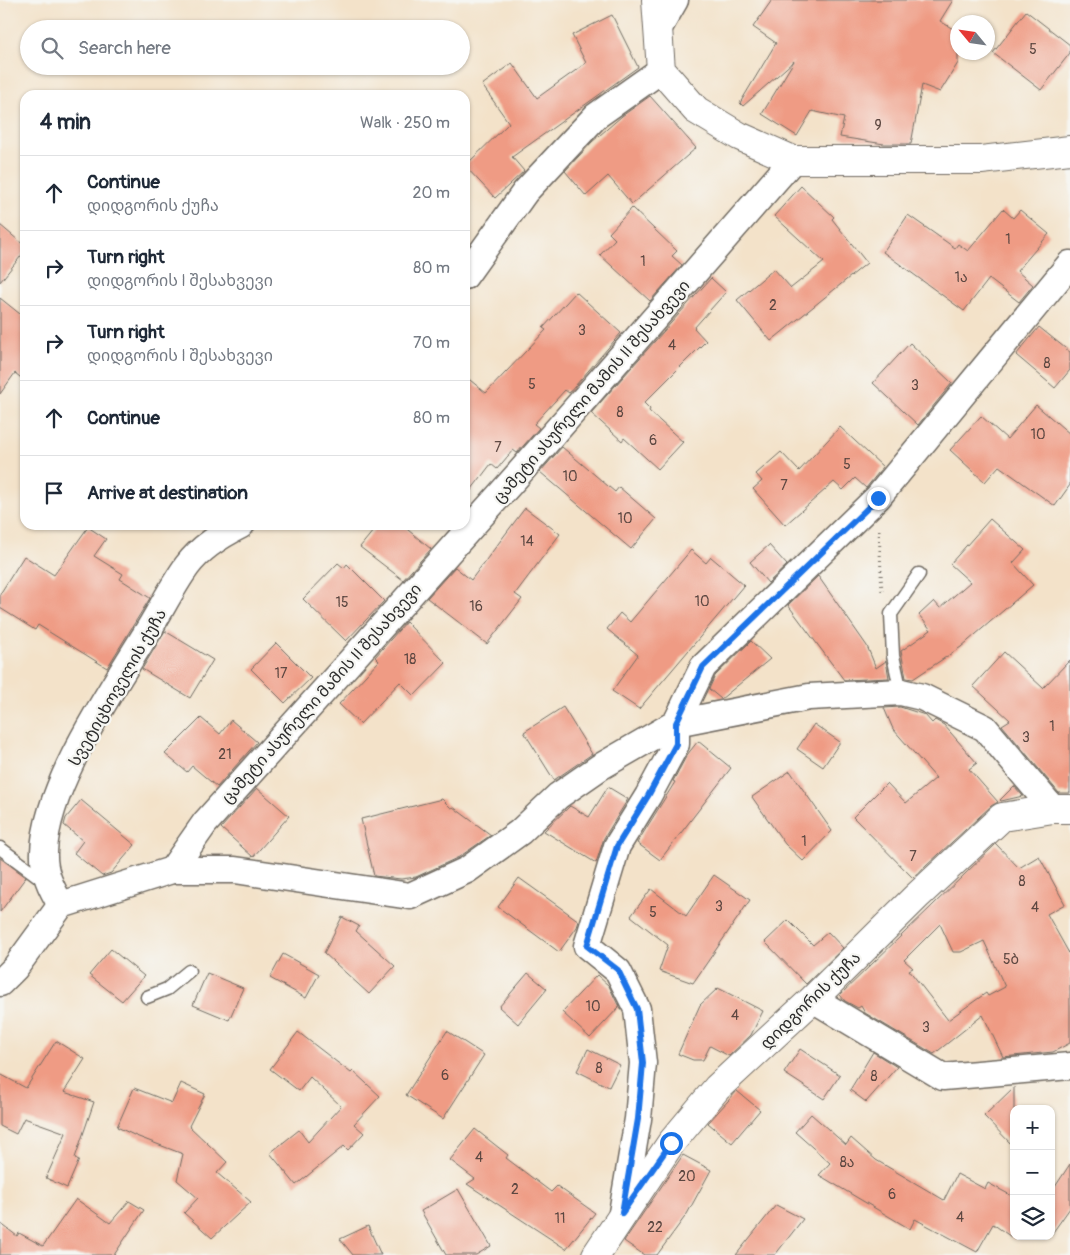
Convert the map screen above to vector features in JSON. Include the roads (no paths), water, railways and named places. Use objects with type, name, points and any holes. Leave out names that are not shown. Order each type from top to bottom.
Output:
[{"type":"street","points":[[675,0],[658,13],[661,70],[696,110],[739,136],[793,160],[981,160],[1070,150]]},
{"type":"street","points":[[470,269],[525,192],[596,116],[661,70]]},
{"type":"street","name":"ცამეტი ასურელი მამის II შესახვევი","points":[[470,528],[793,160]]},
{"type":"street","points":[[622,1213],[638,1119],[643,1063],[637,1009],[618,970],[587,946],[617,846],[648,796],[676,744],[676,723],[703,667],[881,492],[1070,264]]},
{"type":"street","name":"სვეტიცხოველის ქუჩა","points":[[55,894],[44,852],[50,815],[92,723],[188,565],[215,538],[231,530]]},
{"type":"street","name":"ცამეტი ასურელი მამის II შესახვევი","points":[[172,870],[205,823],[468,530]]},
{"type":"street","points":[[0,983],[15,968],[55,894],[172,870],[235,870],[410,896],[467,870],[520,832],[558,796],[600,767],[676,723],[809,697],[901,692],[922,696],[985,728],[1062,809]]},
{"type":"street","name":"დიდგორის ქუჩა","points":[[596,1255],[622,1213],[671,1143],[717,1088],[813,998],[916,897],[1002,817],[1062,809]]},
{"type":"street","points":[[813,998],[942,1077],[1070,1066]]},
{"type":"lane","points":[[901,692],[893,656],[891,614],[919,574]]},
{"type":"lane","points":[[0,848],[55,894]]},
{"type":"lane","points":[[147,997],[167,989],[189,971]]}]
